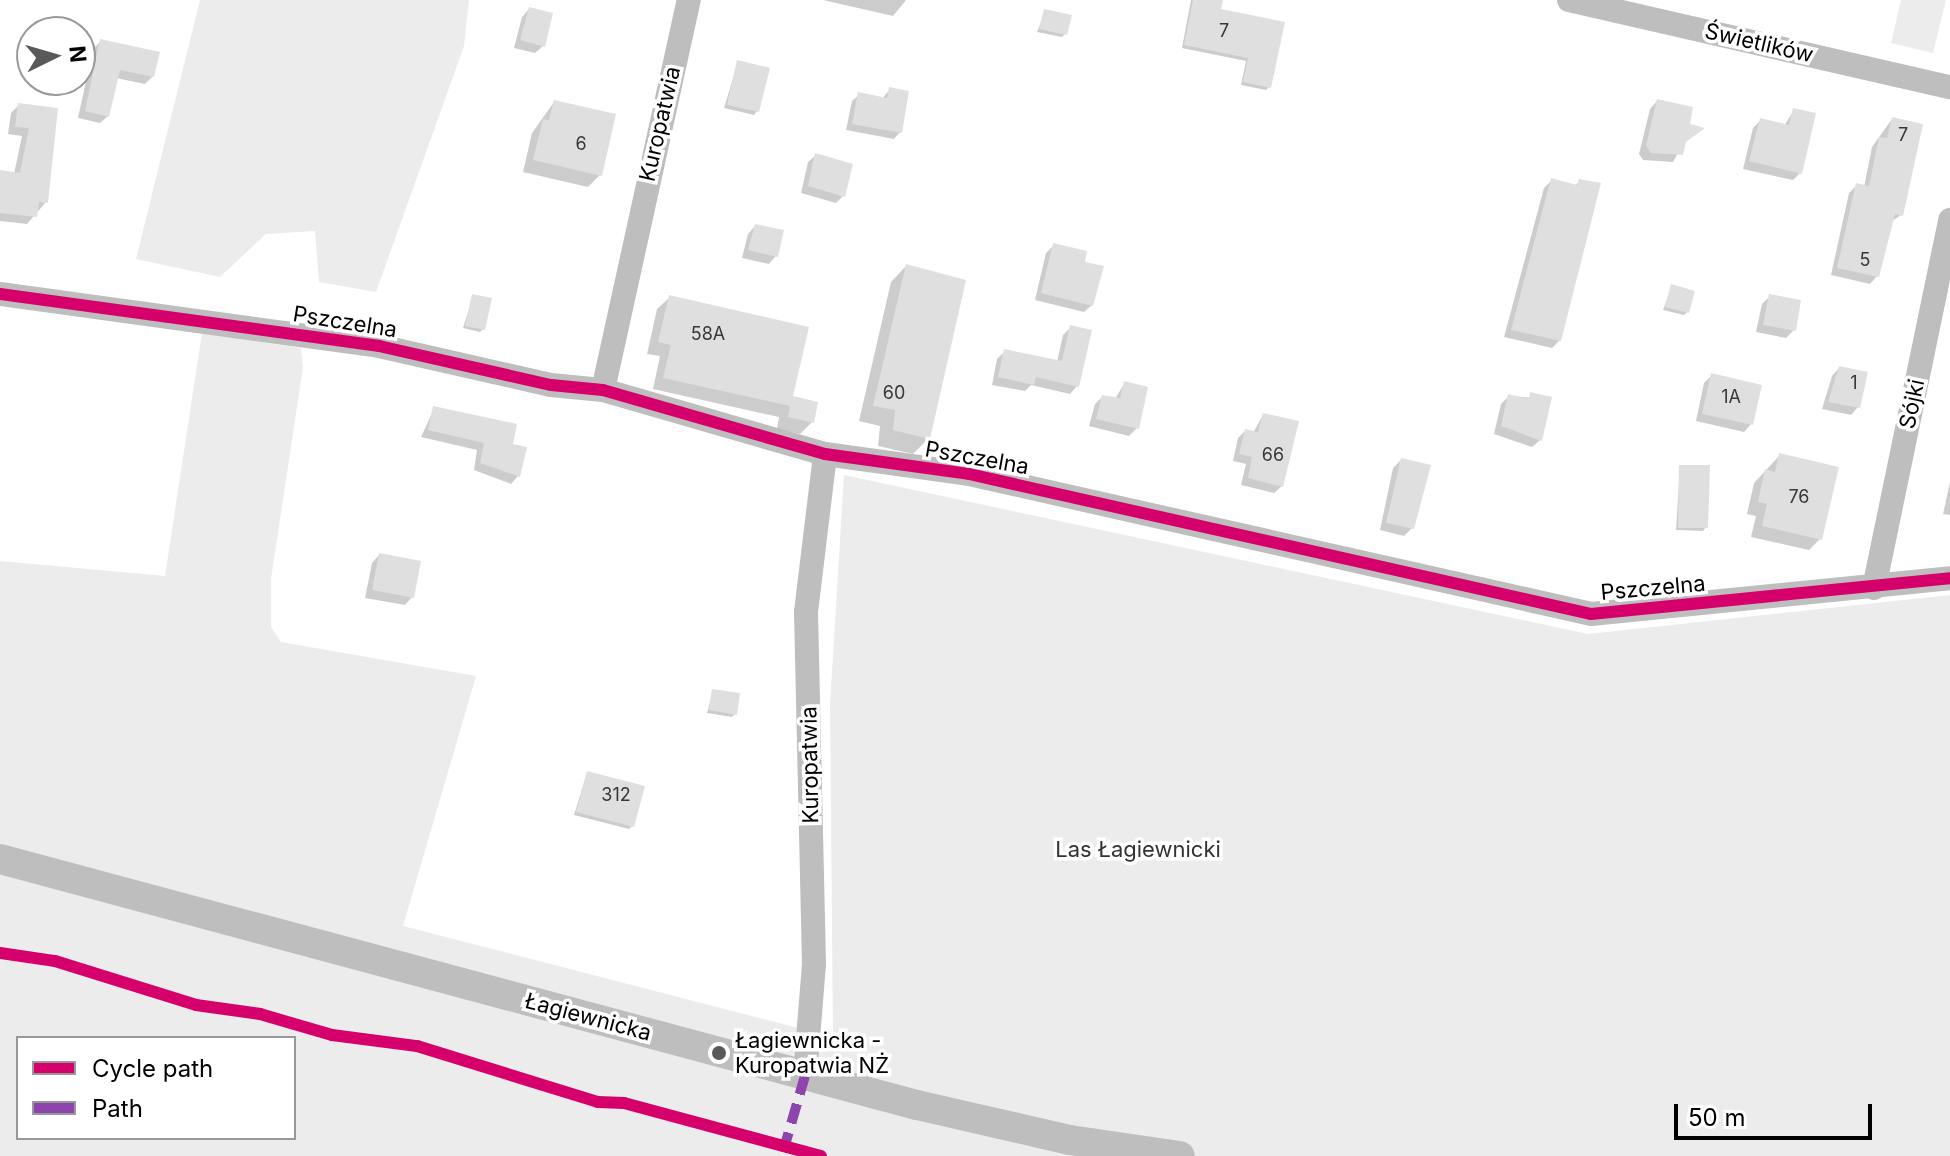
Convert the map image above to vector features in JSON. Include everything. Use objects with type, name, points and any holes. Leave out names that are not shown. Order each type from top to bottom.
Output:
[{"type":"street","name":"Kuropatwia","points":[[603,390],[689,0]]},
{"type":"street","name":"Świetlików","points":[[1569,0],[1950,87]]},
{"type":"street","name":"Sójki","points":[[1874,588],[1950,220]]},
{"type":"street","name":"Pszczelna","points":[[0,294],[379,346],[551,385],[603,390],[825,454],[969,474],[1591,614],[1950,578]]},
{"type":"street","name":"Kuropatwia","points":[[805,1076],[814,964],[806,612],[825,454]]},
{"type":"street","name":"Łagiewnicka","points":[[0,859],[1009,1128],[1180,1156]]},
{"type":"green space","points":[[200,0],[469,0],[464,46],[376,292],[319,282],[315,231],[266,234],[220,277],[136,259]]},
{"type":"green space","points":[[1901,0],[1946,0],[1933,53],[1891,43]]},
{"type":"green space","name":"Las Łagiewnicki","points":[[202,333],[301,348],[303,367],[271,579],[271,627],[281,642],[476,676],[403,926],[833,1037],[830,705],[844,475],[1588,634],[1950,595],[1950,1156],[0,1156],[0,561],[165,576]]},
{"type":"building","points":[[1193,0],[1223,0],[1221,9],[1285,22],[1271,88],[1243,82],[1248,58],[1184,45]]},
{"type":"building","points":[[529,7],[553,13],[545,47],[520,40]]},
{"type":"building","points":[[1044,9],[1072,15],[1067,35],[1039,29]]},
{"type":"building","points":[[100,39],[160,52],[154,77],[120,70],[109,117],[85,111],[88,96],[96,96],[96,58]]},
{"type":"building","points":[[737,60],[770,68],[759,112],[727,105]]},
{"type":"building","points":[[889,87],[909,91],[902,133],[852,124],[858,92],[887,98]]},
{"type":"building","points":[[1657,99],[1693,107],[1690,124],[1705,128],[1686,142],[1683,155],[1651,153],[1646,146]]},
{"type":"building","points":[[554,100],[616,114],[602,176],[533,160],[543,119],[549,120]]},
{"type":"building","points":[[18,103],[58,108],[48,203],[39,202],[37,217],[0,213],[0,170],[20,173],[29,128],[15,127]]},
{"type":"building","points":[[1793,108],[1816,113],[1802,174],[1749,161],[1760,118],[1789,125]]},
{"type":"building","points":[[1892,117],[1923,124],[1903,216],[1895,214],[1879,277],[1837,268],[1856,183],[1869,186],[1879,137],[1887,138]]},
{"type":"building","points":[[815,153],[853,164],[845,197],[808,186]]},
{"type":"building","points":[[1551,178],[1577,185],[1579,179],[1601,183],[1561,341],[1511,330]]},
{"type":"building","points":[[755,224],[784,230],[778,257],[748,250]]},
{"type":"building","points":[[1053,243],[1087,251],[1085,262],[1104,266],[1093,306],[1041,293]]},
{"type":"building","points":[[906,264],[966,280],[930,439],[893,430],[895,410],[873,406]]},
{"type":"building","points":[[1671,284],[1695,291],[1689,313],[1665,307]]},
{"type":"building","points":[[472,294],[492,298],[485,330],[465,326]]},
{"type":"building","points":[[1769,294],[1801,300],[1796,331],[1763,325]]},
{"type":"building","points":[[669,295],[809,327],[793,396],[818,402],[814,423],[788,417],[790,406],[663,378],[671,345],[658,342]]},
{"type":"building","points":[[1070,325],[1092,330],[1079,387],[1036,377],[1034,385],[998,377],[1004,349],[1062,361]]},
{"type":"building","points":[[1839,366],[1868,372],[1860,408],[1828,402]]},
{"type":"building","points":[[1711,373],[1762,385],[1753,425],[1702,414]]},
{"type":"building","points":[[1124,381],[1148,387],[1139,429],[1096,419],[1102,395],[1120,398]]},
{"type":"building","points":[[1530,392],[1552,397],[1542,441],[1501,426],[1508,394],[1529,399]]},
{"type":"building","points":[[433,406],[517,424],[513,444],[527,447],[520,477],[480,463],[484,443],[428,430]]},
{"type":"building","points":[[1263,413],[1299,421],[1283,487],[1248,478],[1252,457],[1239,454],[1245,429],[1258,432]]},
{"type":"building","points":[[1779,453],[1839,467],[1822,540],[1762,526],[1767,504],[1758,502],[1765,469],[1775,472]]},
{"type":"building","points":[[1401,458],[1431,465],[1414,529],[1386,523]]},
{"type":"building","points":[[1679,465],[1710,465],[1708,528],[1678,528]]},
{"type":"building","points":[[379,553],[421,561],[414,598],[372,590]]},
{"type":"building","points":[[712,689],[740,693],[737,715],[709,710]]},
{"type":"building","points":[[587,771],[645,786],[634,827],[576,812]]},
{"type":"marked path","points":[[783,1152],[805,1076]]},
{"type":"cycle path","points":[[0,294],[379,346],[551,385],[603,390],[825,454],[969,474],[1591,614],[1950,578]]},
{"type":"cycle path","points":[[0,953],[55,961],[196,1005],[260,1014],[332,1035],[417,1046],[598,1102],[624,1103],[821,1156]]},
{"type":"place","name":"Łagiewnicka - Kuropatwia NŻ","points":[[719,1053]]}]
